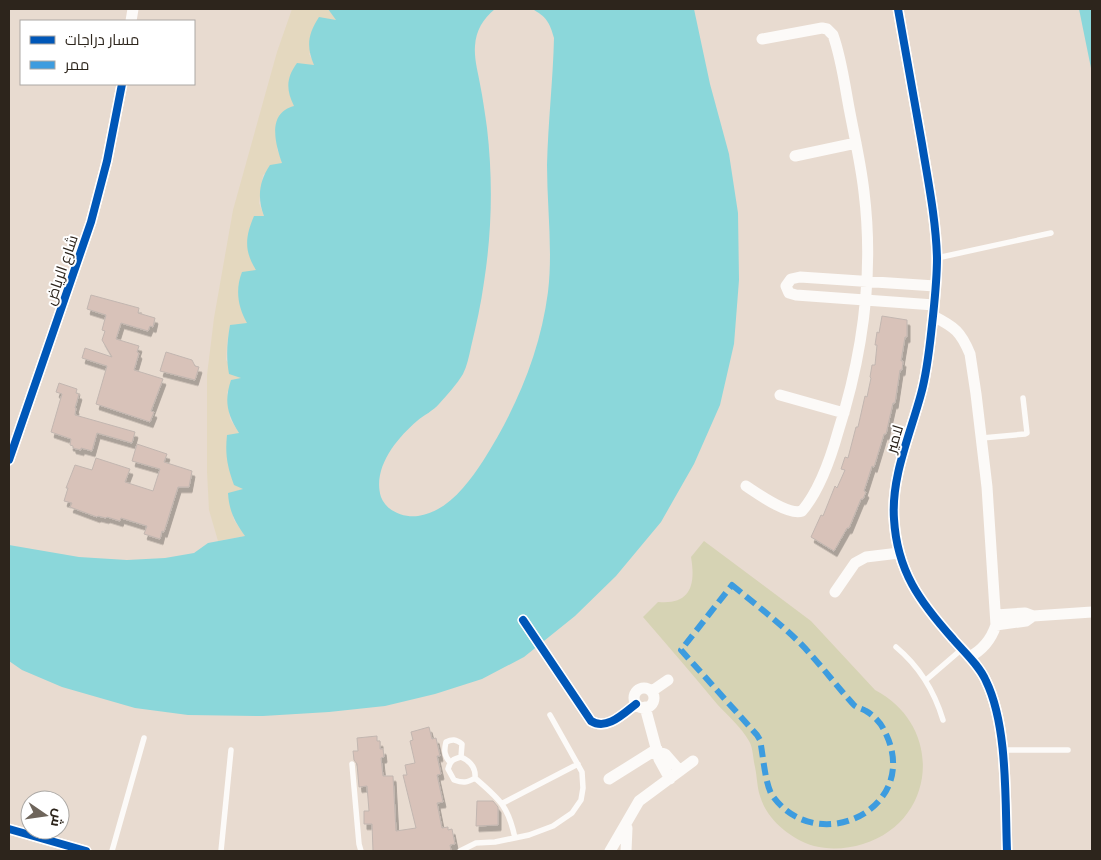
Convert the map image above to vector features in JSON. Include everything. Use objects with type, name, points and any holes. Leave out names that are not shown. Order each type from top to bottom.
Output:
[{"type":"street","name":"لامير","points":[[898,9],[930,194],[937,258],[934,311],[922,391],[895,489],[894,518],[899,553],[906,573],[918,596],[986,680],[999,720],[1007,851]]},
{"type":"street","points":[[746,486],[792,512],[802,511],[812,496],[829,459],[844,413],[862,334],[867,282],[866,216],[856,143],[836,42],[830,32],[822,28],[762,39]]},
{"type":"street","name":"شارع الرياض","points":[[9,460],[89,230],[107,161],[122,85]]},
{"type":"street","points":[[795,156],[856,143]]},
{"type":"street","points":[[935,286],[800,277],[791,279],[786,286],[789,293],[796,295],[866,300],[934,311],[959,332],[965,342],[970,354],[982,438],[996,620],[993,634],[984,648],[966,653]]},
{"type":"street","points":[[780,395],[844,413]]},
{"type":"street","points":[[835,592],[855,563],[866,557],[899,553]]},
{"type":"street","points":[[996,620],[1026,621],[1034,616],[1092,612]]},
{"type":"street","points":[[523,620],[591,721],[605,724],[641,706],[651,704],[654,698],[652,691]]},
{"type":"street","points":[[652,691],[668,680]]},
{"type":"street","points":[[652,691],[645,688],[638,690],[634,697],[641,706],[660,761],[670,778]]},
{"type":"street","points":[[657,751],[667,755],[680,771]]},
{"type":"street","points":[[609,779],[657,751]]},
{"type":"street","points":[[610,851],[639,801],[693,761]]},
{"type":"street","points":[[626,851],[626,832],[632,814]]},
{"type":"street","points":[[9,829],[86,851]]},
{"type":"lane","points":[[937,258],[1051,232]]},
{"type":"lane","points":[[982,438],[1027,433],[1023,398]]},
{"type":"lane","points":[[896,647],[913,662],[926,680],[936,699],[942,720]]},
{"type":"lane","points":[[926,680],[966,653]]},
{"type":"lane","points":[[460,851],[472,848],[480,842],[491,842],[529,835],[553,826],[572,813],[581,800],[583,788],[582,772],[550,714]]},
{"type":"lane","points":[[112,851],[144,738]]},
{"type":"lane","points":[[450,762],[446,758],[444,749],[446,742],[450,740],[457,740],[462,744],[462,757]]},
{"type":"lane","points":[[221,851],[231,750]]},
{"type":"lane","points":[[1002,750],[1068,750]]},
{"type":"lane","points":[[475,778],[461,783],[454,780],[448,768],[450,762],[454,758],[462,757],[469,761],[475,773],[475,778],[503,803],[511,820],[514,838]]},
{"type":"lane","points":[[352,764],[361,851]]},
{"type":"lane","points":[[503,803],[578,764]]},
{"type":"lane","points":[[491,842],[492,851]]},
{"type":"shaded area","points":[[704,541],[811,621],[875,690],[897,706],[913,726],[921,748],[923,772],[918,795],[906,815],[888,832],[863,844],[851,847],[820,847],[797,839],[774,821],[763,805],[760,796],[752,750],[746,736],[643,617],[658,602],[669,602],[684,597],[691,585],[691,557]]},
{"type":"sand","points":[[292,9],[328,9],[337,20],[309,54],[315,65],[294,106],[277,149],[283,163],[263,175],[259,203],[264,216],[248,324],[230,325],[226,360],[242,378],[227,392],[230,419],[239,433],[244,489],[228,494],[234,520],[245,536],[218,541],[209,510],[207,472],[207,375],[214,318],[233,210],[277,52]]},
{"type":"water","points":[[328,9],[495,9],[481,25],[475,46],[489,147],[491,205],[489,244],[484,282],[469,357],[463,374],[449,393],[437,406],[409,428],[394,445],[388,454],[380,475],[379,486],[383,502],[391,510],[401,515],[418,516],[438,509],[456,496],[477,470],[516,401],[533,359],[544,315],[549,276],[550,244],[547,165],[554,38],[547,20],[532,9],[694,9],[710,84],[729,154],[738,213],[739,280],[734,344],[720,405],[694,464],[661,522],[616,576],[575,616],[524,657],[482,679],[435,694],[385,706],[329,712],[263,716],[188,715],[135,708],[62,687],[22,670],[9,661],[9,545],[79,557],[127,560],[165,558],[194,553],[208,543],[245,536],[233,516],[228,493],[243,489],[234,485],[226,454],[227,435],[239,433],[229,413],[227,401],[229,388],[231,380],[241,378],[229,374],[227,356],[229,331],[230,325],[247,323],[241,311],[238,298],[240,279],[242,272],[256,270],[249,256],[247,244],[249,231],[254,216],[264,216],[260,203],[263,177],[270,165],[282,163],[277,147],[275,130],[276,122],[280,115],[285,110],[294,106],[290,95],[289,79],[297,63],[314,65],[309,46],[310,35],[319,17],[336,20]]},
{"type":"water","points":[[1079,9],[1092,9],[1092,73]]},
{"type":"building","points":[[91,295],[139,308],[138,313],[155,318],[153,327],[150,326],[148,331],[121,323],[116,339],[139,346],[134,370],[163,379],[151,411],[154,412],[150,422],[96,404],[107,366],[82,358],[85,348],[112,357],[102,340],[105,331],[102,330],[106,315],[87,309]]},
{"type":"building","points":[[882,316],[907,320],[907,337],[905,337],[901,361],[903,361],[902,370],[900,370],[895,403],[893,403],[886,434],[884,434],[874,467],[872,466],[864,491],[866,492],[863,499],[861,499],[849,528],[847,528],[834,551],[811,537],[821,515],[823,516],[835,486],[837,488],[845,470],[841,469],[845,457],[848,458],[865,396],[867,397],[872,365],[875,365],[877,345],[875,345]]},
{"type":"building","points":[[166,352],[192,360],[195,366],[199,367],[195,380],[160,371]]},
{"type":"building","points":[[59,383],[77,389],[76,393],[79,394],[75,415],[135,432],[132,443],[97,433],[92,451],[81,448],[81,450],[70,445],[71,439],[51,432],[62,394],[56,392]]},
{"type":"building","points":[[137,444],[167,454],[164,462],[192,471],[189,487],[178,487],[160,539],[144,534],[147,526],[121,518],[120,521],[107,517],[97,517],[70,507],[72,503],[64,501],[68,488],[66,488],[75,465],[92,470],[96,458],[130,469],[125,482],[153,491],[160,469],[132,461]]},
{"type":"building","points":[[429,727],[432,739],[436,738],[440,756],[437,756],[441,774],[437,775],[443,802],[437,803],[442,828],[448,827],[448,830],[452,829],[455,844],[450,845],[451,851],[373,851],[372,824],[364,824],[364,811],[369,811],[367,786],[359,787],[357,764],[354,760],[353,751],[358,751],[357,738],[377,736],[377,741],[380,741],[380,749],[383,749],[384,757],[381,758],[383,776],[393,776],[396,831],[416,828],[403,775],[407,775],[405,765],[415,763],[410,741],[413,740],[411,732]]},
{"type":"building","points":[[477,801],[493,801],[498,807],[498,825],[476,826]]},
{"type":"marked path","points":[[732,585],[798,641],[854,705],[871,714],[883,727],[893,758],[890,782],[878,802],[860,816],[838,823],[814,823],[791,814],[772,795],[766,776],[760,740],[757,735],[681,650],[732,585]]},
{"type":"cycle path","points":[[898,9],[931,201],[937,258],[930,346],[925,375],[895,488],[894,519],[896,538],[905,570],[912,585],[930,612],[979,670],[986,681],[993,699],[1002,741],[1007,851]]},
{"type":"cycle path","points":[[9,460],[91,222],[107,161],[122,85]]},
{"type":"cycle path","points":[[523,620],[591,721],[603,724],[615,720],[636,704]]},
{"type":"cycle path","points":[[9,829],[86,851]]}]
